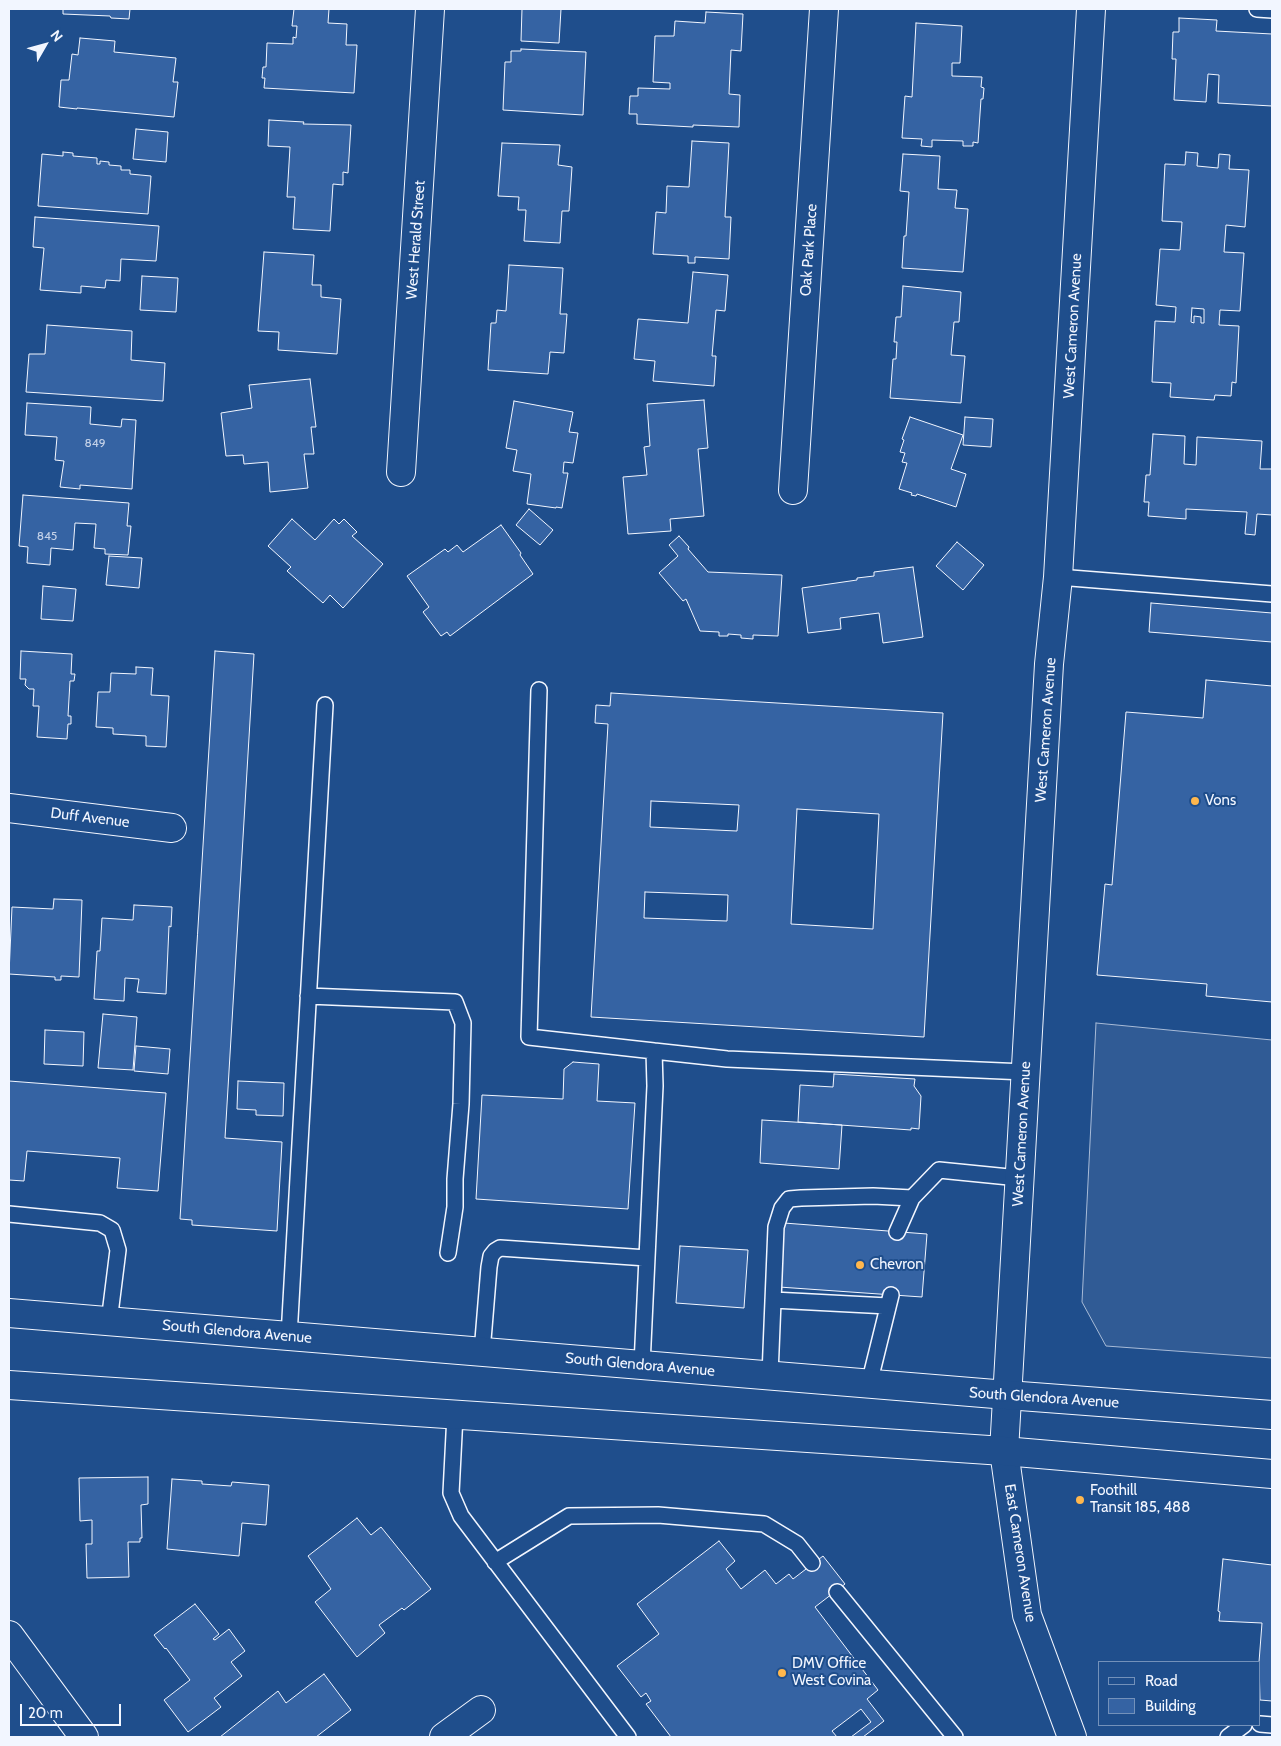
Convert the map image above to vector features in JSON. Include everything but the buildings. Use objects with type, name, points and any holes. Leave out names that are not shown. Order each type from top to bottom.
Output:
[{"type":"main road","name":"West Herald Street","points":[[401,472],[430,9]]},
{"type":"main road","name":"Oak Park Place","points":[[793,490],[824,9]]},
{"type":"main road","name":"West Cameron Avenue","points":[[1004,1451],[1049,664],[1058,576],[1091,9]]},
{"type":"main road","name":"Duff Avenue","points":[[9,808],[172,828]]},
{"type":"main road","name":"South Glendora Avenue","points":[[9,1314],[1272,1415]]},
{"type":"main road","points":[[9,1385],[1004,1451],[1272,1474]]},
{"type":"main road","name":"East Cameron Avenue","points":[[1004,1451],[1028,1615],[1072,1737]]},
{"type":"main road","points":[[9,1635],[84,1737]]},
{"type":"main road","points":[[444,1737],[481,1710]]},
{"type":"lane","points":[[1257,9],[1272,10]]},
{"type":"lane","points":[[1058,576],[1272,594]]},
{"type":"lane","points":[[538,690],[529,1037],[727,1059],[1025,1072]]},
{"type":"lane","points":[[289,1336],[325,705]]},
{"type":"lane","points":[[308,996],[455,1002],[464,1023],[455,1207],[448,1253]]},
{"type":"lane","points":[[642,1365],[655,1086],[654,1051]]},
{"type":"lane","points":[[898,1232],[912,1198],[939,1170],[1019,1178]]},
{"type":"lane","points":[[770,1375],[776,1227],[782,1208],[789,1200],[873,1196],[912,1198]]},
{"type":"lane","points":[[9,1214],[100,1223],[112,1230],[118,1250],[109,1322]]},
{"type":"lane","points":[[482,1352],[489,1267],[491,1256],[495,1250],[500,1248],[647,1258]]},
{"type":"lane","points":[[773,1300],[890,1301],[869,1384]]},
{"type":"lane","points":[[455,1415],[451,1493],[460,1516],[628,1737]]},
{"type":"lane","points":[[495,1562],[569,1516],[658,1515],[764,1524],[797,1544],[812,1563]]},
{"type":"lane","points":[[837,1592],[955,1737]]},
{"type":"lane","points":[[1228,1737],[1243,1726]]},
{"type":"shaded area","points":[[1096,1023],[1272,1040],[1272,1358],[1106,1346],[1082,1302]]},
{"type":"place","name":"Vons","points":[[1195,801]]},
{"type":"place","name":"Chevron","points":[[860,1265]]},
{"type":"place","name":"Foothill Transit 185, 488","points":[[1080,1500]]},
{"type":"place","name":"DMV Office West Covina","points":[[782,1673]]}]
